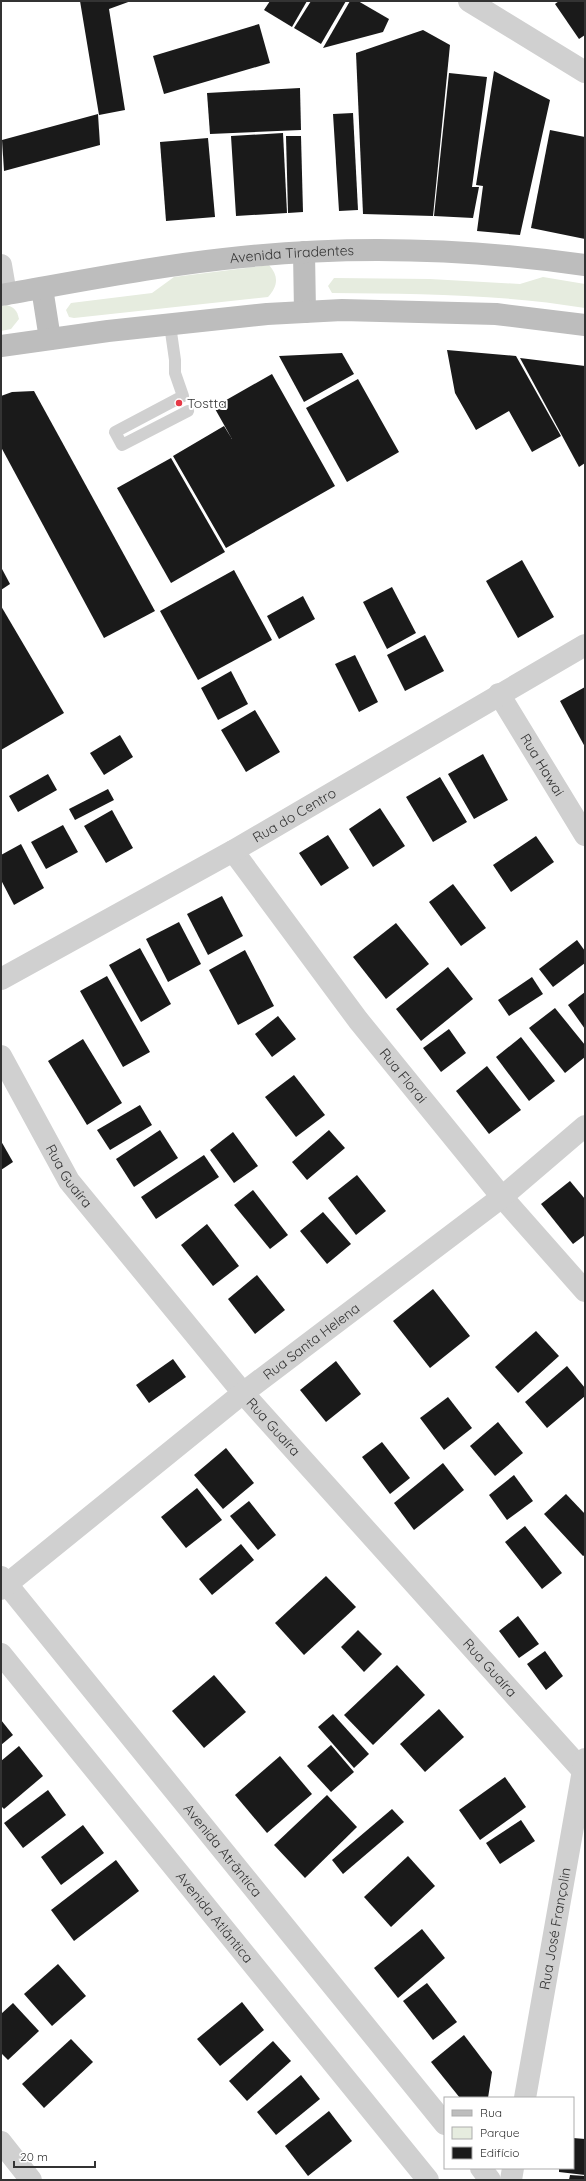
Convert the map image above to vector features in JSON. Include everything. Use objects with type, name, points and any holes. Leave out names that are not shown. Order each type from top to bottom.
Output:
[{"type":"main road","name":"Avenida Tiradentes","points":[[3,295],[114,274],[230,258],[304,252],[363,250],[472,252],[585,265]]},
{"type":"main road","points":[[304,252],[305,312]]},
{"type":"main road","points":[[42,288],[50,339]]},
{"type":"main road","points":[[1,346],[267,314],[342,310],[496,314],[585,325]]},
{"type":"street","points":[[484,4],[585,72]]},
{"type":"street","points":[[1,265],[3,295]]},
{"type":"street","name":"Rua do Centro","points":[[1,979],[233,851],[585,645]]},
{"type":"street","name":"Rua Hawai","points":[[500,694],[585,835]]},
{"type":"street","name":"Rua Florai","points":[[233,851],[358,1020],[502,1197],[585,1292]]},
{"type":"street","name":"Rua Guaíra","points":[[1,1056],[69,1180],[243,1393],[584,1764]]},
{"type":"street","name":"Rua Santa Helena","points":[[3,1583],[243,1393],[502,1197],[585,1126]]},
{"type":"street","name":"Avenida Atrântica","points":[[3,1583],[444,2123]]},
{"type":"street","name":"Avenida Atlântica","points":[[1,1654],[428,2180]]},
{"type":"street","name":"Rua José Françolin","points":[[525,2097],[584,1764]]},
{"type":"street","points":[[1,2142],[31,2180]]},
{"type":"street","points":[[482,2169],[490,2180]]},
{"type":"street","points":[[511,2180],[513,2169]]},
{"type":"lane","points":[[170,325],[176,360],[175,373],[183,396],[115,432],[122,445],[188,411]]},
{"type":"green space","points":[[269,265],[276,277],[276,281],[274,289],[268,297],[74,318],[69,317],[66,310],[71,303],[152,293],[174,277]]},
{"type":"green space","points":[[543,277],[585,284],[585,308],[554,303],[491,297],[428,294],[332,293],[328,286],[334,278],[430,279],[520,284]]},
{"type":"green space","points":[[6,305],[15,309],[19,319],[11,329],[1,331],[1,306]]},
{"type":"building","points":[[80,1],[131,1],[109,9],[125,110],[99,115]]},
{"type":"building","points":[[270,1],[307,1],[292,27],[264,10]]},
{"type":"building","points":[[311,1],[346,1],[321,44],[294,28]]},
{"type":"building","points":[[350,1],[358,1],[389,19],[383,32],[323,48]]},
{"type":"building","points":[[559,1],[585,1],[585,35],[579,39],[555,4]]},
{"type":"building","points":[[259,24],[270,63],[164,94],[153,56]]},
{"type":"building","points":[[423,30],[450,45],[433,216],[363,214],[356,53]]},
{"type":"building","points":[[494,71],[550,100],[520,235],[477,231],[483,186],[476,185]]},
{"type":"building","points":[[449,73],[487,77],[472,187],[479,187],[473,218],[434,216]]},
{"type":"building","points":[[300,88],[301,130],[210,134],[207,93]]},
{"type":"building","points":[[353,113],[358,210],[339,211],[333,114]]},
{"type":"building","points":[[98,114],[100,145],[4,171],[2,140]]},
{"type":"building","points":[[550,130],[585,137],[585,239],[531,228]]},
{"type":"building","points":[[283,133],[287,213],[236,216],[231,136]]},
{"type":"building","points":[[286,136],[301,136],[303,212],[288,213]]},
{"type":"building","points":[[208,138],[215,217],[166,221],[160,142]]},
{"type":"building","points":[[447,350],[516,356],[561,436],[532,452],[509,411],[476,430],[455,393]]},
{"type":"building","points":[[342,353],[354,374],[304,402],[279,356]]},
{"type":"building","points":[[520,358],[585,366],[585,463],[579,467]]},
{"type":"building","points":[[272,374],[335,486],[226,548],[173,456],[224,426],[232,439],[214,407]]},
{"type":"building","points":[[358,379],[399,452],[347,482],[306,408]]},
{"type":"building","points":[[34,391],[155,611],[104,638],[1,447],[1,396],[12,392]]},
{"type":"building","points":[[171,458],[225,552],[171,583],[117,488]]},
{"type":"building","points":[[522,560],[554,617],[518,638],[486,581]]},
{"type":"building","points":[[1,567],[10,584],[1,590]]},
{"type":"building","points":[[234,570],[272,640],[198,680],[160,611]]},
{"type":"building","points":[[392,587],[416,633],[387,649],[363,602]]},
{"type":"building","points":[[303,596],[315,619],[279,639],[267,616]]},
{"type":"building","points":[[1,606],[64,713],[1,750]]},
{"type":"building","points":[[425,635],[444,671],[405,691],[387,655]]},
{"type":"building","points":[[355,655],[378,702],[359,712],[335,664]]},
{"type":"building","points":[[231,671],[248,704],[218,720],[201,688]]},
{"type":"building","points":[[585,687],[585,747],[560,701]]},
{"type":"building","points":[[255,710],[280,752],[246,772],[221,730]]},
{"type":"building","points":[[120,735],[133,757],[104,775],[90,753]]},
{"type":"building","points":[[483,754],[508,800],[474,819],[448,774]]},
{"type":"building","points":[[48,774],[57,790],[18,812],[9,796]]},
{"type":"building","points":[[440,777],[467,822],[433,842],[406,797]]},
{"type":"building","points":[[108,789],[114,800],[75,820],[69,809]]},
{"type":"building","points":[[380,808],[405,846],[373,867],[349,829]]},
{"type":"building","points":[[112,810],[133,848],[106,863],[84,826]]},
{"type":"building","points":[[63,825],[78,852],[46,869],[31,842]]},
{"type":"building","points":[[328,835],[349,868],[321,886],[299,853]]},
{"type":"building","points":[[536,836],[554,862],[511,892],[493,865]]},
{"type":"building","points":[[21,844],[44,888],[14,905],[1,880],[1,855]]},
{"type":"building","points":[[453,884],[486,928],[461,946],[429,902]]},
{"type":"building","points":[[222,896],[243,936],[208,955],[187,914]]},
{"type":"building","points":[[179,922],[201,964],[168,982],[146,939]]},
{"type":"building","points":[[396,923],[429,964],[386,999],[353,957]]},
{"type":"building","points":[[577,940],[585,951],[585,963],[553,987],[539,969]]},
{"type":"building","points":[[140,948],[171,1004],[141,1022],[109,965]]},
{"type":"building","points":[[245,950],[274,1006],[238,1025],[209,970]]},
{"type":"building","points":[[448,967],[473,999],[421,1041],[396,1009]]},
{"type":"building","points":[[107,976],[150,1052],[123,1067],[80,991]]},
{"type":"building","points":[[532,977],[543,994],[509,1016],[498,1000]]},
{"type":"building","points":[[585,992],[585,1029],[568,1005]]},
{"type":"building","points":[[555,1008],[585,1045],[585,1057],[565,1073],[529,1028]]},
{"type":"building","points":[[278,1016],[296,1039],[272,1057],[255,1034]]},
{"type":"building","points":[[449,1029],[466,1053],[441,1072],[423,1048]]},
{"type":"building","points":[[521,1037],[555,1081],[529,1101],[496,1057]]},
{"type":"building","points":[[83,1039],[122,1103],[87,1125],[48,1061]]},
{"type":"building","points":[[487,1066],[521,1110],[489,1134],[456,1091]]},
{"type":"building","points":[[294,1075],[325,1115],[296,1137],[265,1097]]},
{"type":"building","points":[[140,1105],[152,1125],[110,1150],[97,1130]]},
{"type":"building","points":[[160,1130],[178,1158],[134,1187],[116,1159]]},
{"type":"building","points":[[329,1130],[345,1148],[307,1180],[292,1162]]},
{"type":"building","points":[[233,1132],[258,1166],[234,1183],[210,1150]]},
{"type":"building","points":[[1,1141],[13,1162],[1,1170]]},
{"type":"building","points":[[204,1155],[219,1177],[156,1219],[141,1197]]},
{"type":"building","points":[[357,1175],[386,1211],[356,1235],[328,1198]]},
{"type":"building","points":[[570,1181],[585,1199],[585,1235],[573,1244],[541,1204]]},
{"type":"building","points":[[253,1190],[288,1235],[270,1249],[234,1205]]},
{"type":"building","points":[[323,1212],[351,1244],[327,1264],[300,1231]]},
{"type":"building","points":[[207,1224],[239,1266],[213,1286],[181,1245]]},
{"type":"building","points":[[257,1275],[285,1310],[255,1334],[228,1299]]},
{"type":"building","points":[[433,1289],[470,1336],[430,1368],[393,1321]]},
{"type":"building","points":[[536,1331],[559,1356],[518,1393],[495,1367]]},
{"type":"building","points":[[173,1359],[186,1377],[149,1403],[136,1385]]},
{"type":"building","points":[[336,1361],[361,1394],[326,1422],[300,1390]]},
{"type":"building","points":[[567,1366],[585,1388],[585,1396],[547,1428],[525,1402]]},
{"type":"building","points":[[448,1397],[472,1428],[444,1450],[420,1418]]},
{"type":"building","points":[[498,1422],[523,1453],[495,1476],[470,1446]]},
{"type":"building","points":[[382,1442],[410,1478],[390,1494],[362,1457]]},
{"type":"building","points":[[226,1448],[254,1483],[223,1509],[194,1475]]},
{"type":"building","points":[[443,1463],[464,1490],[414,1530],[394,1503]]},
{"type":"building","points":[[514,1475],[533,1501],[507,1520],[489,1495]]},
{"type":"building","points":[[197,1488],[222,1520],[186,1548],[161,1517]]},
{"type":"building","points":[[566,1494],[585,1514],[585,1555],[583,1556],[544,1514]]},
{"type":"building","points":[[249,1501],[276,1535],[258,1550],[230,1516]]},
{"type":"building","points":[[525,1526],[562,1573],[542,1589],[505,1542]]},
{"type":"building","points":[[241,1544],[254,1560],[212,1595],[199,1579]]},
{"type":"building","points":[[326,1576],[356,1607],[304,1655],[275,1623]]},
{"type":"building","points":[[518,1616],[539,1644],[519,1658],[499,1631]]},
{"type":"building","points":[[358,1630],[382,1654],[364,1672],[341,1647]]},
{"type":"building","points":[[545,1651],[563,1676],[546,1690],[527,1664]]},
{"type":"building","points":[[397,1665],[425,1695],[373,1745],[344,1715]]},
{"type":"building","points":[[214,1675],[246,1712],[204,1748],[172,1711]]},
{"type":"building","points":[[439,1709],[464,1737],[425,1772],[400,1744]]},
{"type":"building","points":[[333,1714],[369,1754],[354,1768],[318,1727]]},
{"type":"building","points":[[1,1720],[13,1735],[1,1745]]},
{"type":"building","points":[[331,1745],[354,1772],[331,1792],[307,1766]]},
{"type":"building","points":[[19,1746],[43,1776],[4,1809],[1,1806],[1,1761]]},
{"type":"building","points":[[280,1756],[312,1794],[267,1833],[235,1795]]},
{"type":"building","points":[[505,1777],[526,1807],[480,1840],[459,1810]]},
{"type":"building","points":[[48,1790],[66,1815],[23,1848],[4,1823]]},
{"type":"building","points":[[327,1795],[357,1827],[305,1878],[274,1845]]},
{"type":"building","points":[[392,1809],[404,1822],[343,1874],[332,1860]]},
{"type":"building","points":[[521,1820],[535,1841],[500,1864],[486,1843]]},
{"type":"building","points":[[83,1825],[104,1853],[61,1885],[41,1857]]},
{"type":"building","points":[[408,1856],[435,1886],[391,1927],[364,1897]]},
{"type":"building","points":[[116,1860],[139,1891],[74,1941],[51,1910]]},
{"type":"building","points":[[422,1929],[445,1958],[398,1998],[374,1968]]},
{"type":"building","points":[[58,1964],[86,1996],[52,2026],[24,1994]]},
{"type":"building","points":[[427,1983],[457,2022],[433,2040],[403,2001]]},
{"type":"building","points":[[242,2002],[264,2030],[220,2066],[197,2039]]},
{"type":"building","points":[[13,2003],[39,2031],[8,2060],[1,2053],[1,2014]]},
{"type":"building","points":[[464,2035],[492,2072],[488,2097],[459,2097],[431,2062]]},
{"type":"building","points":[[71,2039],[93,2062],[44,2108],[22,2084]]},
{"type":"building","points":[[273,2041],[291,2061],[247,2101],[229,2081]]},
{"type":"building","points":[[301,2075],[320,2099],[276,2135],[257,2112]]},
{"type":"building","points":[[329,2111],[352,2141],[308,2176],[285,2146]]},
{"type":"building","points":[[574,2138],[585,2139],[585,2175],[559,2172],[559,2169],[574,2169]]},
{"type":"building","points":[[570,2175],[585,2176],[585,2180],[569,2180]]},
{"type":"place","name":"Tostta","points":[[179,403]]}]
